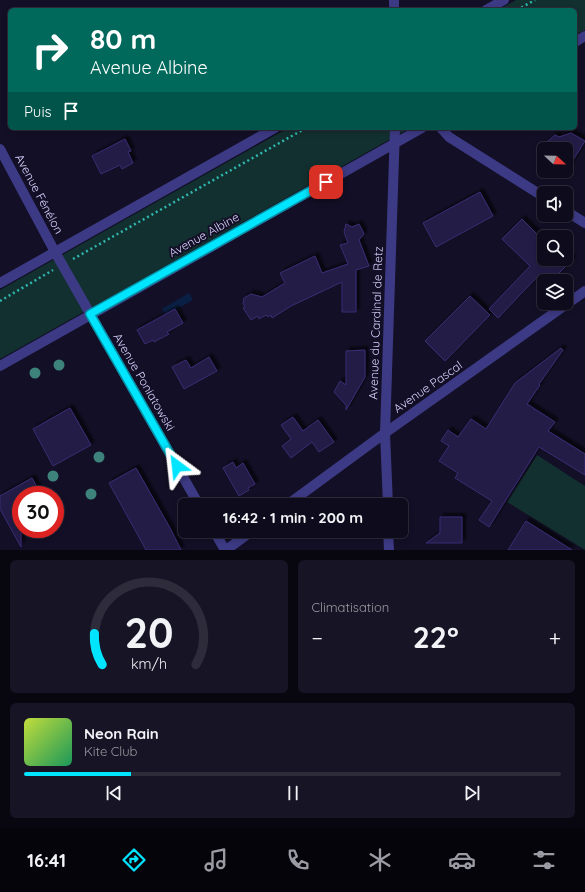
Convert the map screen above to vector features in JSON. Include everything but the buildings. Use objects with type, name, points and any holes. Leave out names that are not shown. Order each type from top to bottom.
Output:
[{"type":"street","points":[[490,8],[504,0]]},
{"type":"street","points":[[0,283],[271,130]]},
{"type":"street","name":"Avenue du Cardinal de Retz","points":[[388,498],[385,433],[396,142],[395,130]]},
{"type":"street","name":"Avenue Albine","points":[[0,366],[418,130]]},
{"type":"street","points":[[443,130],[449,137],[537,193]]},
{"type":"street","name":"Avenue Fénélon","points":[[0,149],[62,265]]},
{"type":"street","points":[[573,215],[585,223]]},
{"type":"street","name":"Avenue Poniatowski","points":[[62,265],[195,498]]},
{"type":"street","name":"Avenue Pascal","points":[[297,498],[385,433],[585,291]]},
{"type":"street","points":[[218,538],[225,550],[242,538]]},
{"type":"street","points":[[388,538],[389,550]]},
{"type":"path","points":[[521,8],[535,0]]},
{"type":"path","points":[[0,301],[302,130]]},
{"type":"green space","points":[[516,0],[585,0],[585,30],[577,34],[577,8],[502,8]]},
{"type":"green space","points":[[284,130],[406,130],[0,359],[0,290]]},
{"type":"green space","points":[[537,455],[585,486],[585,550],[507,502]]},
{"type":"water","points":[[189,293],[193,300],[165,314],[162,309]]},
{"type":"route","points":[[177,466],[90,314],[326,182]]}]
